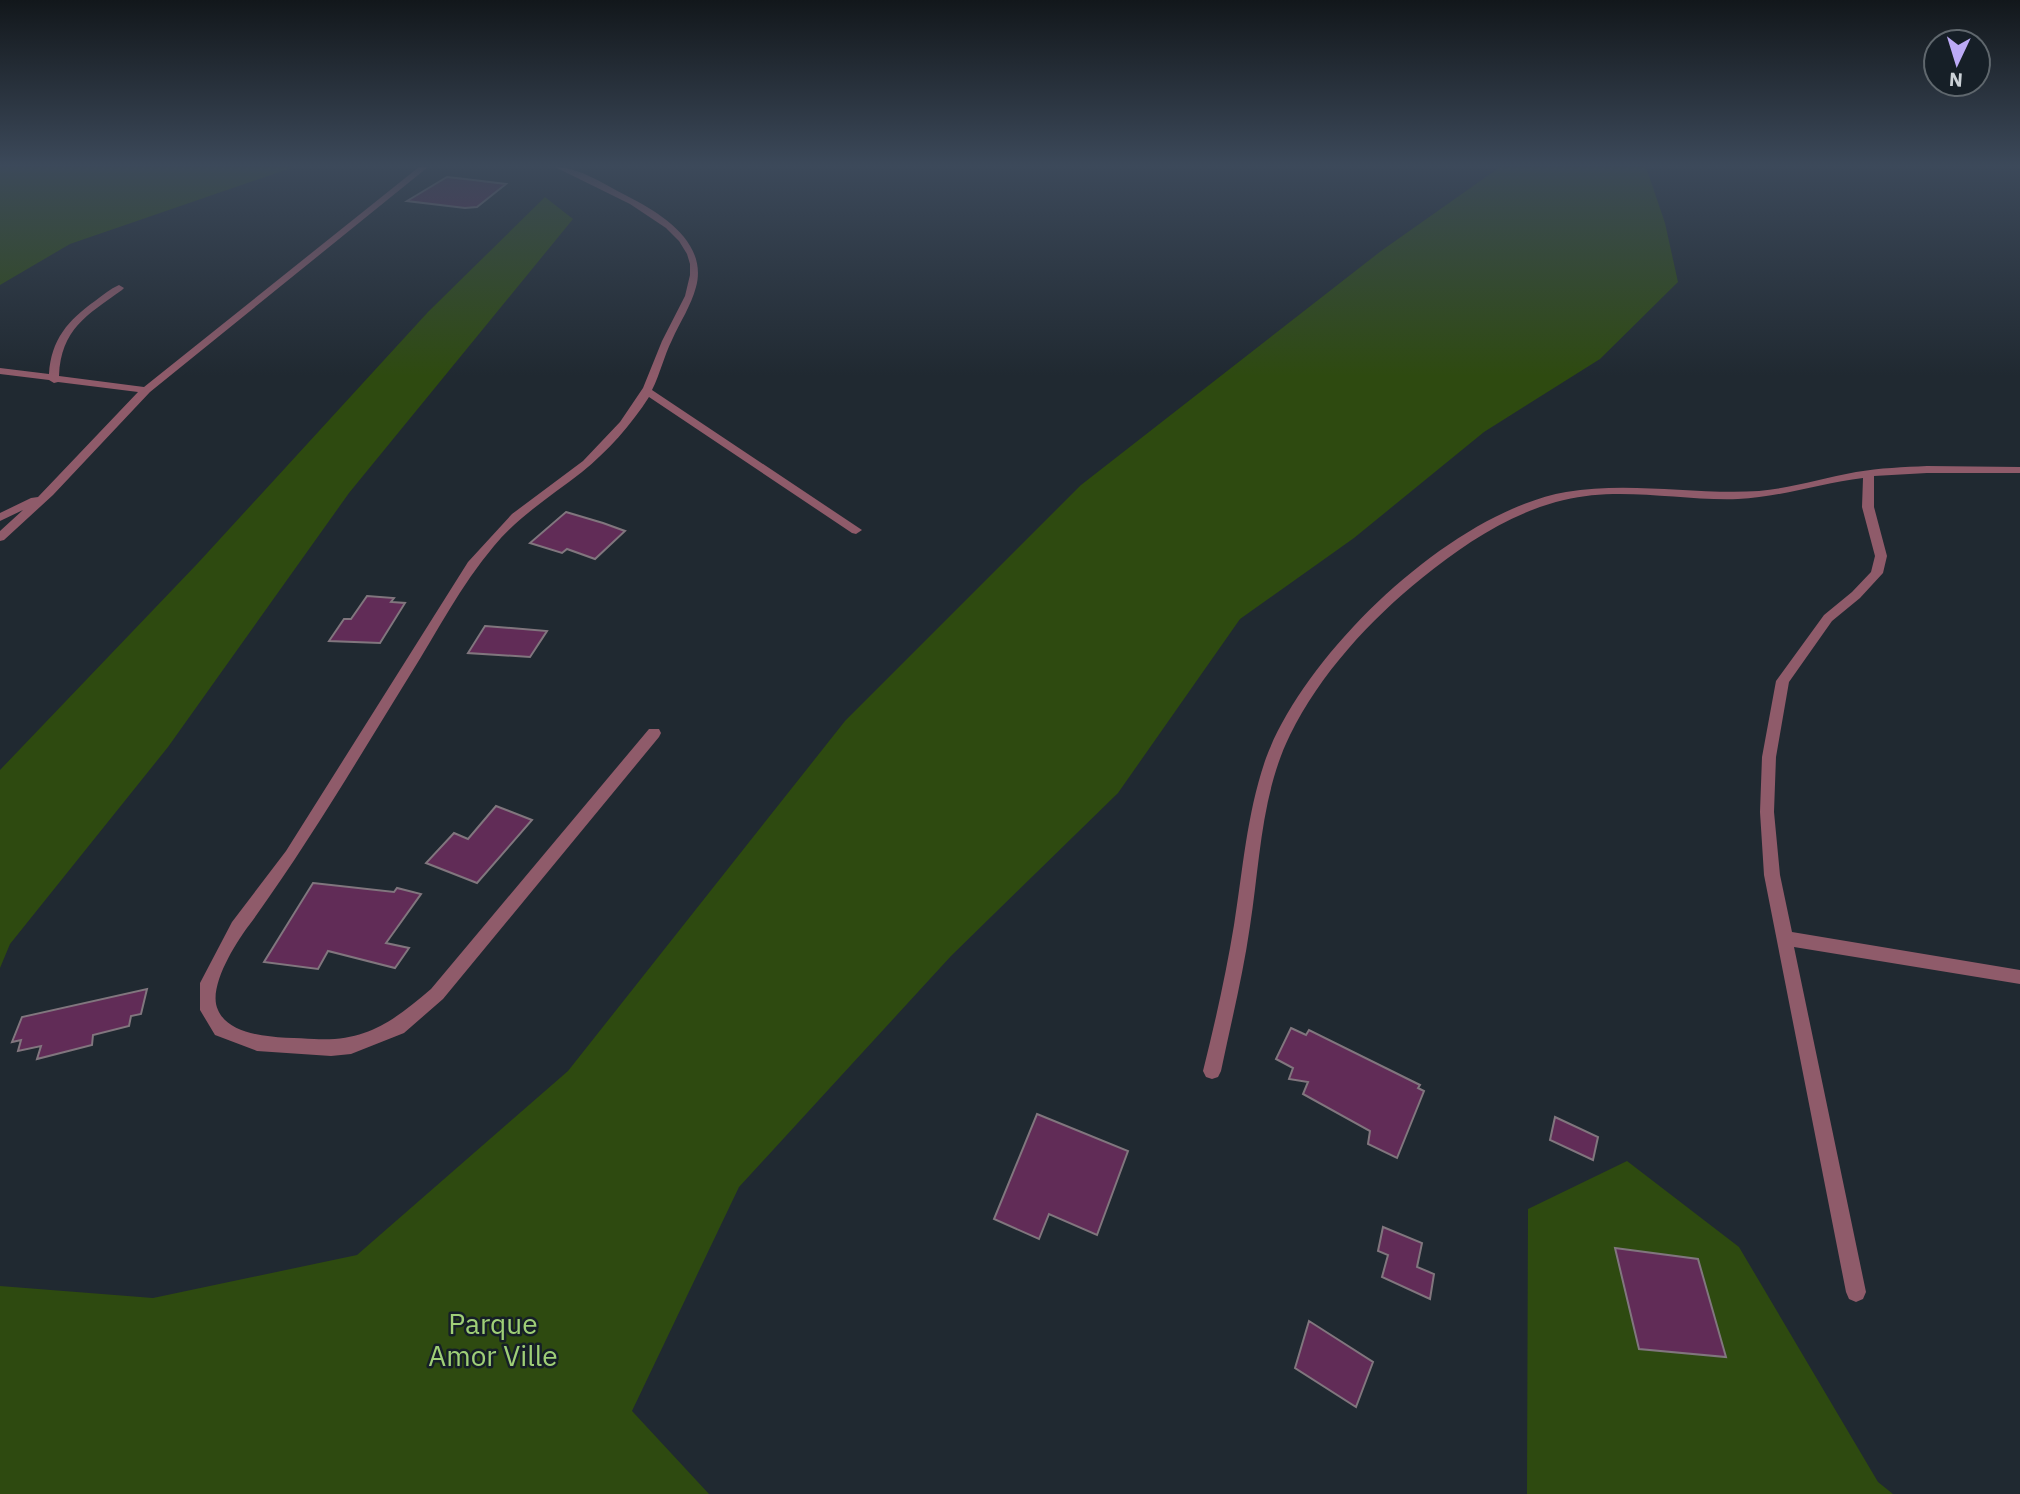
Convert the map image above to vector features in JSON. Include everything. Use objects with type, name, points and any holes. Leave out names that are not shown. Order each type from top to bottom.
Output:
[{"type":"street","points":[[0,537],[49,493],[146,390],[339,237]]},
{"type":"street","points":[[654,733],[437,994],[398,1027],[351,1046],[257,1043],[221,1029],[208,1010],[208,983],[237,927],[291,855],[472,565],[498,532],[523,509],[593,457],[647,391],[668,337],[689,300],[693,275],[692,255],[678,237]]},
{"type":"street","points":[[54,380],[55,350],[63,332],[119,289]]},
{"type":"street","points":[[0,371],[146,390]]},
{"type":"street","points":[[647,391],[856,530]]},
{"type":"street","points":[[1212,1071],[1237,956],[1261,805],[1282,736],[1315,678],[1375,612],[1437,560],[1496,521],[1534,505],[1566,496],[1625,493],[1762,494],[1869,474],[1950,469],[2020,470]]},
{"type":"street","points":[[1856,1292],[1772,875],[1767,812],[1769,757],[1783,681],[1805,645],[1828,618],[1877,573],[1881,556],[1868,507],[1869,474]]},
{"type":"street","points":[[0,517],[49,493]]},
{"type":"street","points":[[1785,938],[2020,977]]},
{"type":"green space","points":[[0,237],[91,237],[70,244],[0,285]]},
{"type":"green space","points":[[505,237],[559,237],[349,493],[168,747],[10,944],[0,968],[0,770],[198,563],[428,312]]},
{"type":"green space","name":"Parque Amor Ville","points":[[1401,237],[1668,237],[1678,282],[1600,359],[1484,432],[1354,538],[1240,619],[1118,793],[951,956],[739,1187],[632,1411],[709,1494],[0,1494],[0,1286],[153,1298],[357,1255],[568,1071],[845,721],[1081,485]]},
{"type":"green space","points":[[1627,1161],[1739,1247],[1878,1482],[1893,1494],[1527,1494],[1528,1209]]},
{"type":"building","points":[[566,512],[625,531],[595,559],[567,549],[562,553],[530,543]]},
{"type":"building","points":[[367,596],[394,598],[391,602],[405,603],[380,643],[329,641],[344,619],[351,619]]},
{"type":"building","points":[[485,626],[547,631],[530,657],[468,653]]},
{"type":"building","points":[[496,806],[532,820],[477,883],[426,863],[454,833],[468,839]]},
{"type":"building","points":[[313,883],[394,892],[397,888],[421,894],[386,943],[409,948],[395,968],[328,951],[318,969],[264,962]]},
{"type":"building","points":[[147,989],[141,1014],[131,1016],[129,1026],[93,1035],[92,1045],[37,1059],[41,1046],[18,1051],[21,1040],[12,1042],[22,1017]]},
{"type":"building","points":[[1291,1028],[1306,1035],[1309,1030],[1420,1085],[1418,1088],[1424,1091],[1397,1158],[1368,1144],[1370,1131],[1303,1094],[1308,1082],[1289,1079],[1293,1068],[1276,1059]]},
{"type":"building","points":[[1037,1114],[1128,1151],[1097,1235],[1049,1214],[1039,1239],[994,1219]]},
{"type":"building","points":[[1555,1117],[1598,1137],[1593,1160],[1550,1140]]},
{"type":"building","points":[[1383,1227],[1422,1243],[1417,1267],[1434,1274],[1430,1299],[1382,1277],[1388,1255],[1378,1251]]},
{"type":"building","points":[[1615,1248],[1698,1259],[1726,1357],[1639,1349]]},
{"type":"building","points":[[1309,1321],[1373,1362],[1356,1407],[1295,1368]]}]
